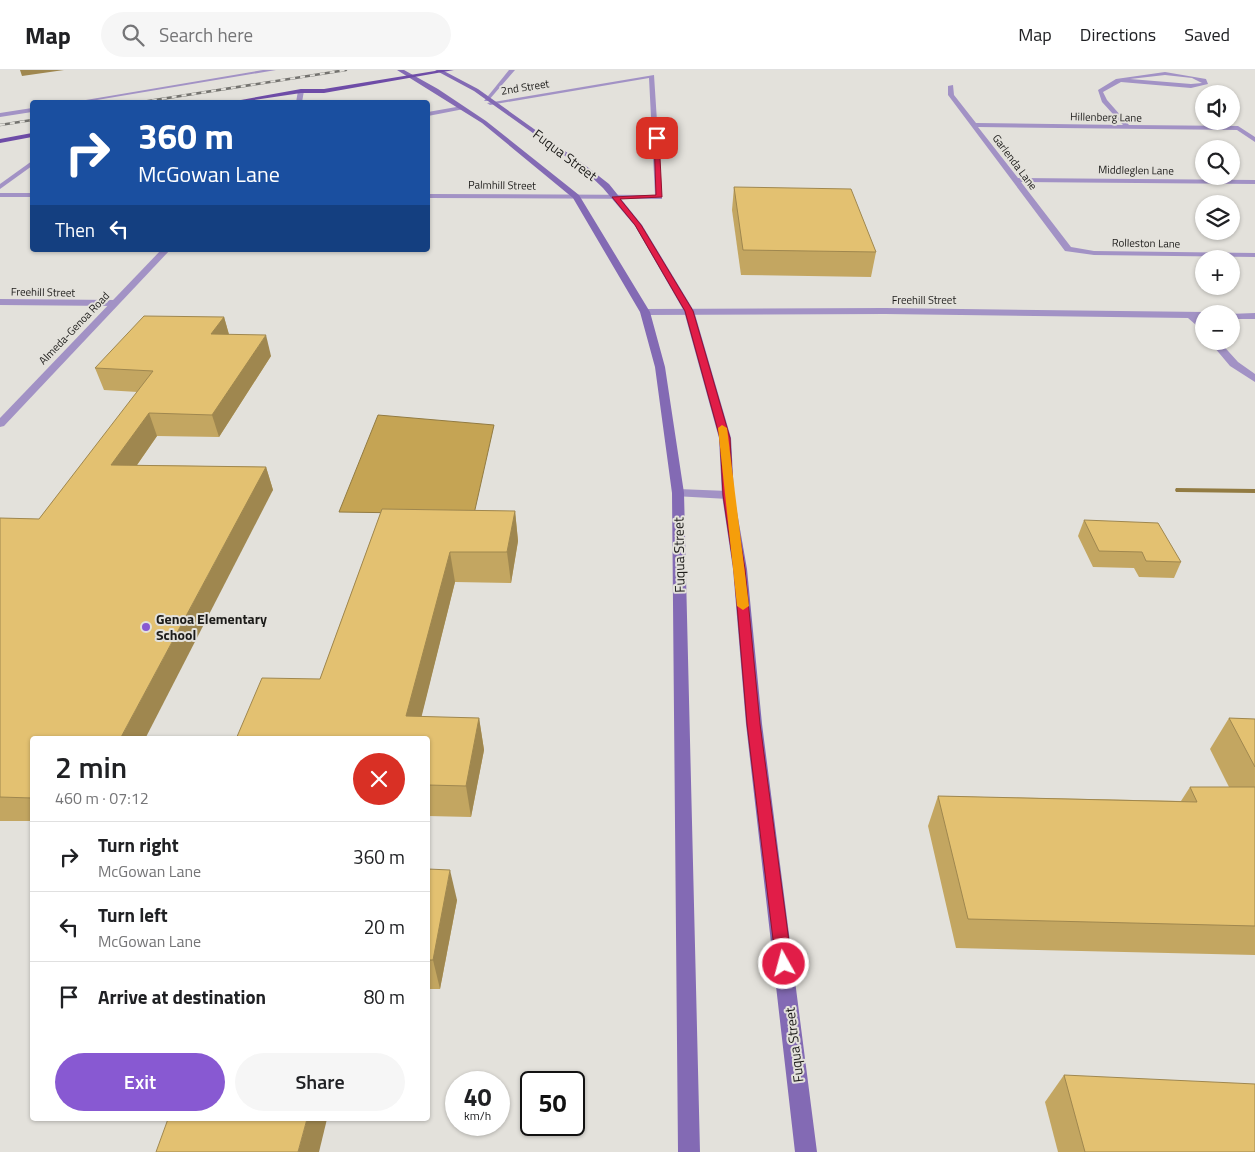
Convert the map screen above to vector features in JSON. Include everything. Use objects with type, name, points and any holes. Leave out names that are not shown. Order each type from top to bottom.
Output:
[{"type":"main road","points":[[245,100],[301,91],[324,91],[412,73],[450,70]]},
{"type":"main road","points":[[301,91],[314,86],[402,71]]},
{"type":"main road","name":"Fuqua Street","points":[[402,71],[412,73],[484,122],[576,197],[645,312],[660,368],[678,493],[689,1152]]},
{"type":"main road","name":"Fuqua Street","points":[[440,71],[476,90],[488,101],[584,167],[616,197],[638,225],[689,311],[725,438],[728,495],[740,569],[754,724],[806,1152]]},
{"type":"main road","points":[[0,141],[30,135]]},
{"type":"street","points":[[89,100],[273,70]]},
{"type":"street","points":[[488,101],[512,70]]},
{"type":"street","points":[[1118,80],[1191,86],[1205,84],[1204,80],[1192,73],[1178,71],[1146,74],[1118,80],[1111,82],[1100,91],[1104,101],[1128,127]]},
{"type":"street","name":"2nd Street","points":[[488,101],[652,76]]},
{"type":"street","name":"Palmhill Street","points":[[430,196],[659,197],[652,76]]},
{"type":"street","name":"Garlenda Lane","points":[[951,86],[951,95],[1068,249]]},
{"type":"street","points":[[299,100],[301,91]]},
{"type":"street","points":[[430,114],[462,108]]},
{"type":"street","points":[[0,115],[30,110]]},
{"type":"street","name":"Hillenberg Lane","points":[[974,125],[1238,128],[1255,140]]},
{"type":"street","points":[[0,187],[30,165]]},
{"type":"street","name":"Middleglen Lane","points":[[1016,180],[1255,182]]},
{"type":"street","points":[[0,195],[30,195]]},
{"type":"street","name":"Rolleston Lane","points":[[1068,249],[1094,253],[1254,256]]},
{"type":"street","name":"Almeda-Genoa Road","points":[[0,424],[164,252]]},
{"type":"street","name":"Freehill Street","points":[[0,302],[115,304]]},
{"type":"street","name":"Freehill Street","points":[[645,312],[1195,315]]},
{"type":"street","points":[[1191,315],[1195,320]]},
{"type":"street","points":[[1240,316],[1255,316]]},
{"type":"street","points":[[1222,350],[1234,364],[1254,379]]},
{"type":"street","points":[[678,493],[728,495]]},
{"type":"shaded area","points":[[378,415],[494,425],[474,514],[339,512]]},
{"type":"building","points":[[734,187],[851,189],[876,252],[743,250]]},
{"type":"building","points":[[144,316],[224,317],[211,334],[266,335],[212,415],[149,413],[111,465],[266,467],[122,736],[30,736],[30,798],[0,797],[0,518],[39,519],[153,371],[95,368]]},
{"type":"building","points":[[382,509],[515,511],[507,552],[450,552],[406,716],[479,718],[466,786],[430,785],[430,736],[237,736],[262,678],[320,679]]},
{"type":"building","points":[[1084,520],[1158,523],[1181,562],[1146,561],[1142,552],[1099,551]]},
{"type":"building","points":[[1229,718],[1255,719],[1255,767]]},
{"type":"building","points":[[1190,787],[1255,787],[1255,926],[968,919],[938,796],[1197,802]]},
{"type":"building","points":[[430,869],[450,870],[433,960],[430,960]]},
{"type":"building","points":[[1064,1075],[1255,1084],[1255,1152],[1085,1152]]},
{"type":"building","points":[[167,1121],[306,1121],[298,1152],[156,1152]]},
{"type":"waterway","points":[[1179,490],[1255,491]]},
{"type":"railway","points":[[155,100],[346,70]]},
{"type":"railway","points":[[0,125],[30,120]]},
{"type":"slow traffic","points":[[722,428],[725,438],[728,495],[740,569],[743,606]]},
{"type":"place","name":"Genoa Elementary School","points":[[146,627]]},
{"type":"route","points":[[657,138],[659,197],[616,197],[638,225],[689,311],[725,438],[728,495],[740,569],[754,724],[784,964]]}]
